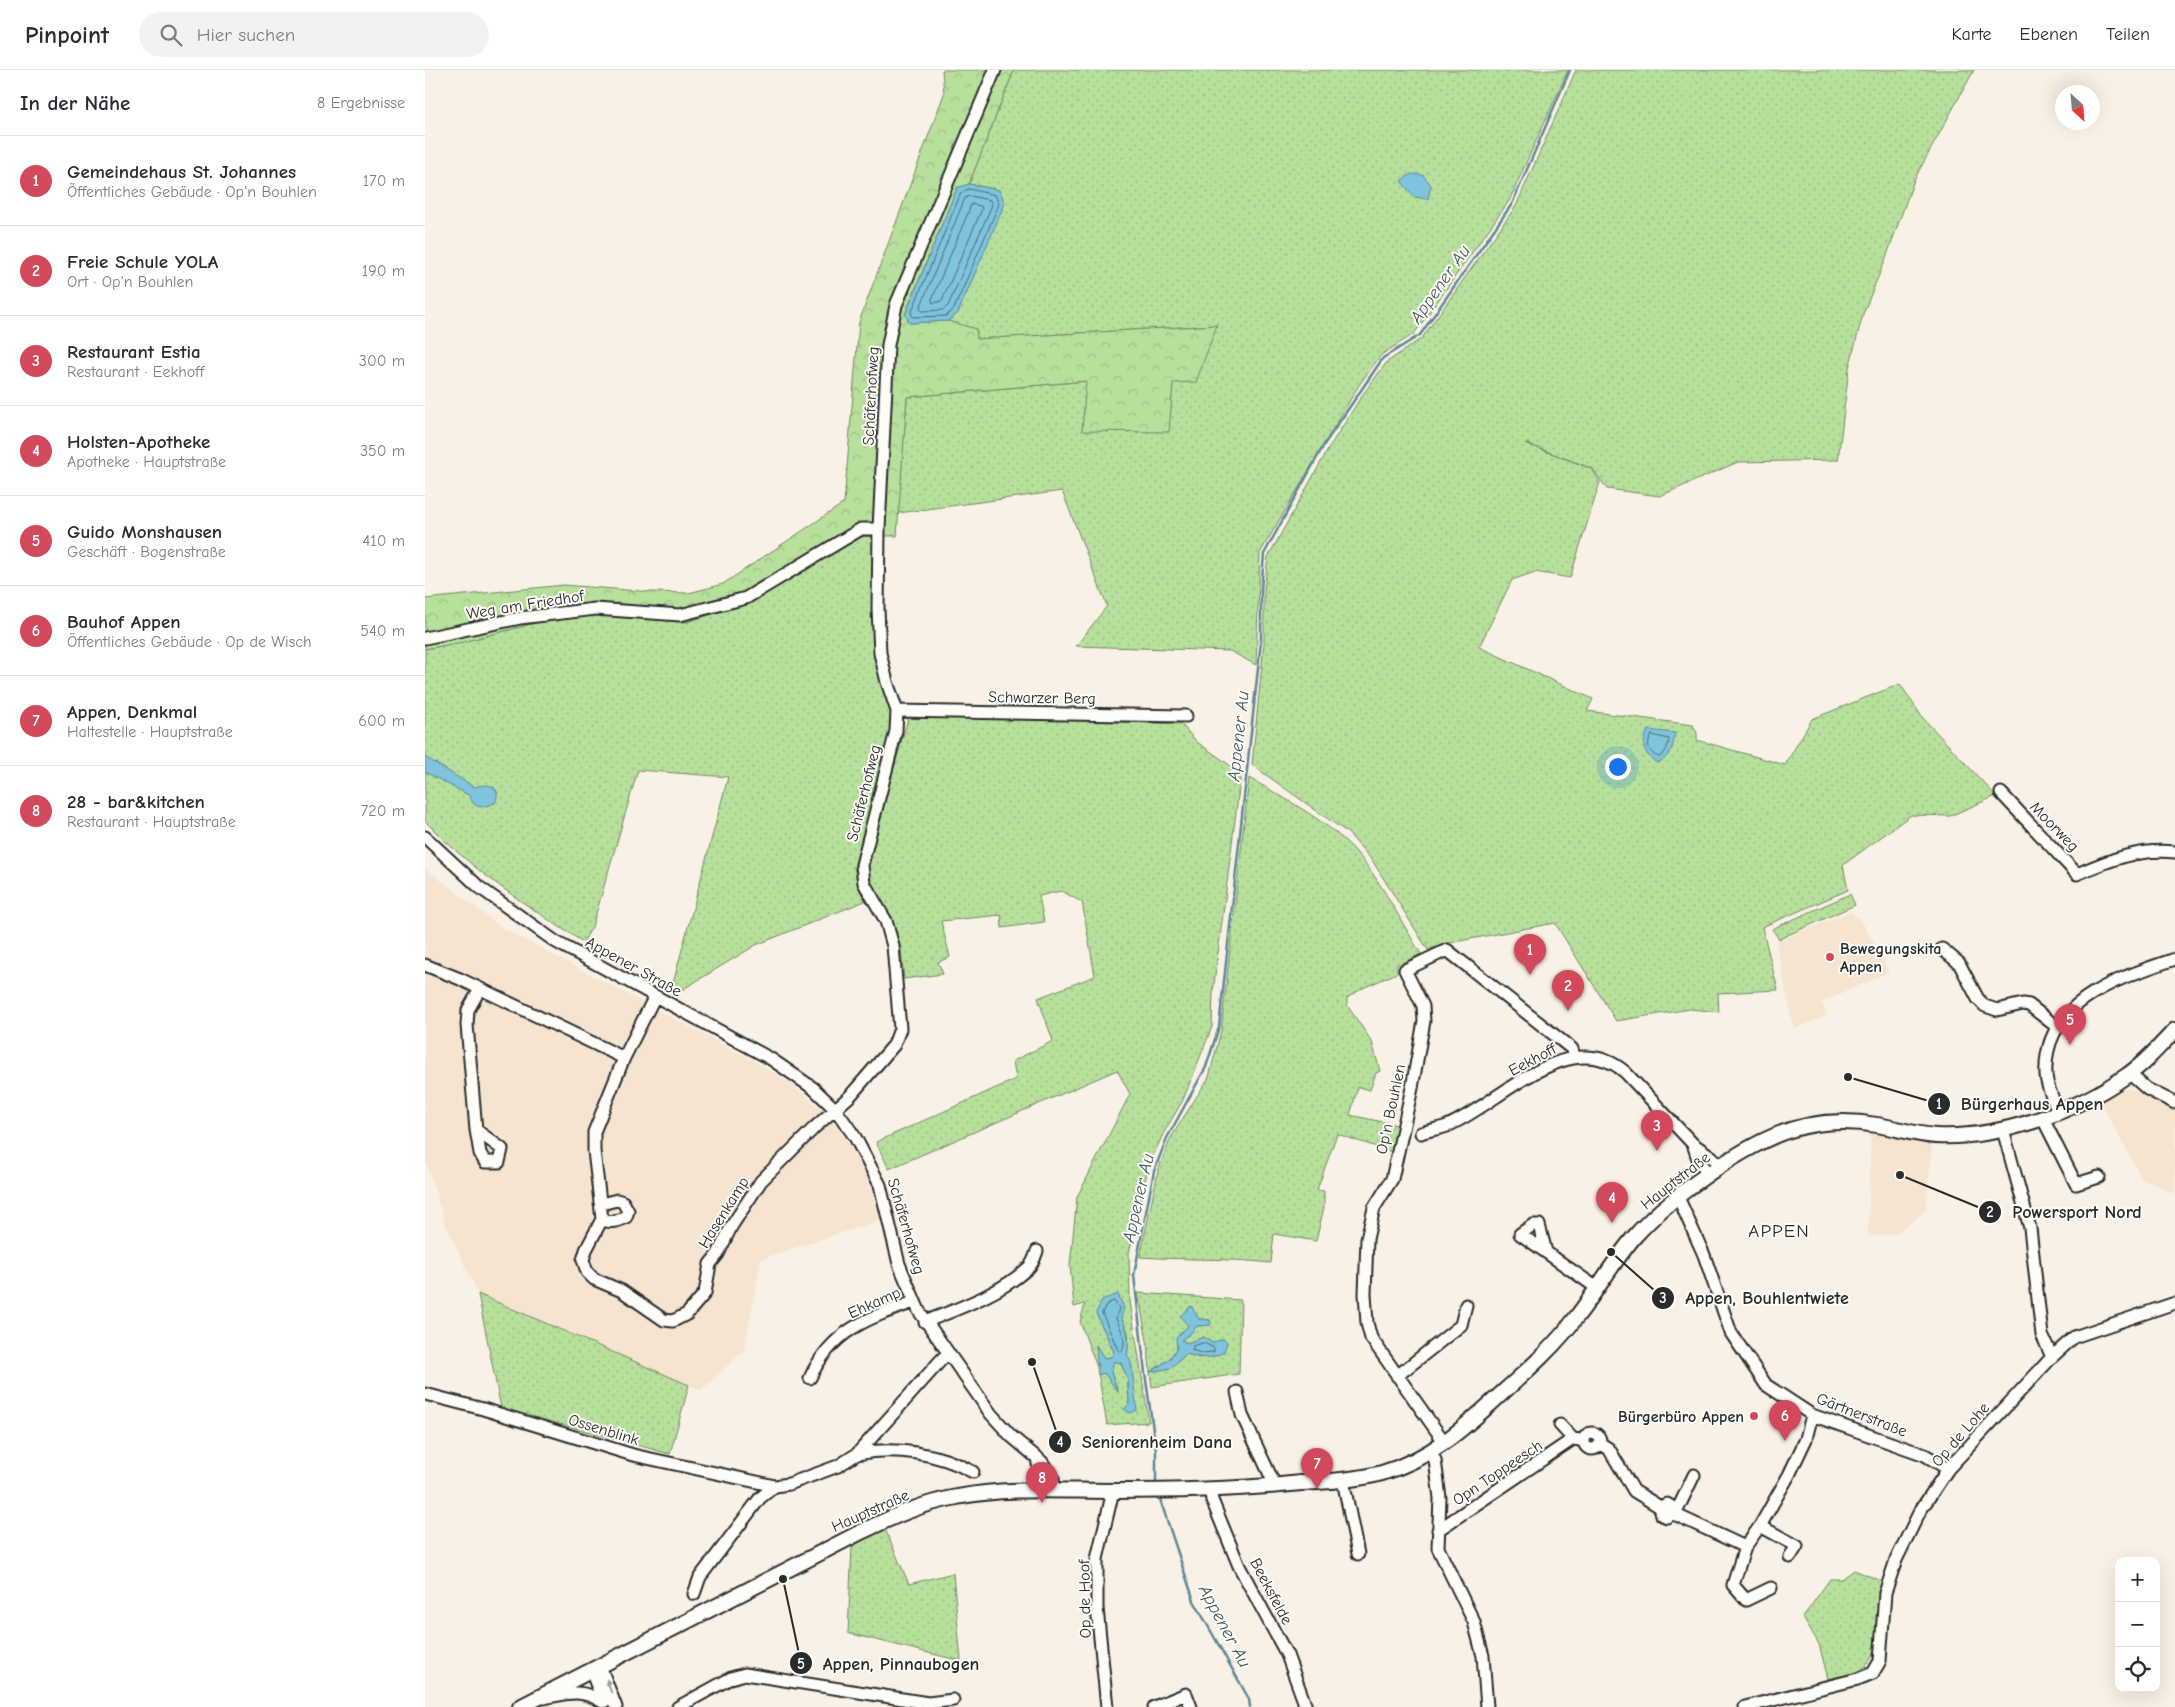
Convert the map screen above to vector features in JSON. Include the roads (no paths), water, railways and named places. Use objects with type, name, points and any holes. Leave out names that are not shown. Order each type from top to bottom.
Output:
[{"type":"main road","name":"Hauptstraße","points":[[526,1704],[850,1537],[904,1512],[960,1496],[1006,1491],[1039,1490],[1210,1490],[1343,1480],[1386,1472],[1431,1452],[1445,1443],[1487,1407],[1546,1353],[1577,1316],[1635,1236],[1653,1218],[1678,1196],[1761,1141],[1796,1127],[1814,1123],[1844,1121],[1936,1136],[1969,1136],[2003,1130],[2094,1096],[2130,1074],[2175,1030]]},
{"type":"street","name":"Schäferhofweg","points":[[995,70],[896,305],[888,345],[879,529],[878,609],[880,652],[887,682],[897,711],[896,732],[862,865],[864,883],[886,922],[893,946],[900,1028],[894,1045],[836,1110],[855,1137],[880,1185],[899,1264],[914,1302],[925,1322],[1000,1426],[1043,1462],[1053,1479],[1054,1490]]},
{"type":"street","name":"Weg am Friedhof","points":[[425,638],[520,618],[595,610],[680,615],[746,598],[861,530],[879,529]]},
{"type":"street","name":"Schwarzer Berg","points":[[897,711],[1186,716]]},
{"type":"street","name":"Moorweg","points":[[2001,793],[2077,874],[2134,854],[2175,852]]},
{"type":"street","name":"Appener Straße","points":[[425,837],[457,868],[518,916],[556,942],[785,1067],[813,1088],[836,1110]]},
{"type":"street","points":[[1941,949],[1959,964],[1978,999],[1985,1006],[1997,1010],[2023,1004],[2029,1005],[2057,1027]]},
{"type":"street","name":"Op'n Bouhlen","points":[[1445,1443],[1371,1338],[1367,1324],[1365,1294],[1367,1239],[1374,1208],[1393,1179],[1424,1021],[1423,1006],[1405,970],[1447,950],[1572,1049],[1574,1056]]},
{"type":"street","points":[[2058,1111],[2047,1075],[2050,1048],[2057,1027],[2074,1007],[2101,988],[2175,959]]},
{"type":"street","points":[[425,965],[624,1058]]},
{"type":"street","points":[[475,987],[467,1025],[476,1130]]},
{"type":"street","points":[[601,1204],[617,1200],[623,1202],[628,1210],[626,1217],[612,1222],[602,1219],[594,1151],[594,1132],[624,1058],[655,996]]},
{"type":"street","name":"Eekhoff","points":[[1421,1133],[1447,1126],[1554,1062],[1574,1056],[1592,1056],[1619,1066],[1693,1144],[1712,1156],[1721,1166]]},
{"type":"street","points":[[2130,1074],[2141,1086],[2175,1103]]},
{"type":"street","name":"Hasenkamp","points":[[602,1219],[583,1260],[587,1272],[594,1279],[622,1291],[664,1320],[673,1321],[680,1318],[687,1314],[705,1292],[709,1264],[718,1254],[731,1227],[761,1181],[814,1128],[836,1110]]},
{"type":"street","points":[[2041,1117],[2076,1184],[2099,1177]]},
{"type":"street","points":[[2003,1130],[2030,1228],[2042,1335],[2051,1357]]},
{"type":"street","name":"Eekhoff","points":[[1693,1144],[1697,1156],[1708,1175]]},
{"type":"street","name":"Gärtnerstraße","points":[[1678,1196],[1704,1255],[1726,1323],[1738,1347],[1767,1384],[1812,1415],[1925,1455],[1948,1470]]},
{"type":"street","points":[[925,1322],[979,1298],[1007,1283],[1028,1268],[1037,1251]]},
{"type":"street","points":[[1546,1252],[1597,1288]]},
{"type":"street","name":"Ehkamp","points":[[810,1378],[815,1367],[828,1350],[849,1329],[872,1317],[914,1302]]},
{"type":"street","name":"Op de Lohe","points":[[1751,1706],[1857,1679],[1873,1673],[1879,1661],[1885,1593],[1896,1560],[1920,1511],[1948,1470],[2051,1357],[2073,1336],[2175,1303]]},
{"type":"street","points":[[1397,1376],[1461,1325],[1466,1305]]},
{"type":"street","name":"Ossenblink","points":[[425,1394],[633,1455],[775,1486],[789,1484],[838,1466],[857,1454],[947,1354]]},
{"type":"street","points":[[1237,1392],[1242,1415],[1272,1479],[1272,1486]]},
{"type":"street","points":[[1771,1588],[1746,1600],[1733,1586],[1745,1547],[1760,1526],[1789,1475],[1805,1439],[1812,1415]]},
{"type":"street","points":[[1560,1425],[1578,1440],[1595,1433],[1600,1437],[1600,1443],[1609,1449],[1634,1491],[1660,1507],[1662,1515],[1673,1514],[1745,1547]]},
{"type":"street","name":"Opn Toppeesch","points":[[1438,1530],[1578,1440]]},
{"type":"street","points":[[857,1454],[882,1450],[905,1451],[941,1460],[973,1472]]},
{"type":"street","name":"Opn Toppeesch","points":[[1431,1452],[1435,1460],[1439,1498],[1438,1548],[1474,1622],[1483,1656],[1487,1707]]},
{"type":"street","points":[[1036,1456],[1039,1470],[1039,1490]]},
{"type":"street","points":[[1673,1514],[1694,1475]]},
{"type":"street","points":[[1343,1480],[1357,1554]]},
{"type":"street","name":"Ossenblink","points":[[694,1594],[700,1577],[760,1498],[775,1486]]},
{"type":"street","name":"Beeksfelde","points":[[1210,1490],[1212,1500],[1239,1566],[1287,1655],[1306,1707]]},
{"type":"street","name":"Op de Hoof","points":[[1107,1707],[1097,1608],[1097,1559],[1113,1491]]},
{"type":"street","points":[[1760,1526],[1797,1546],[1790,1557]]},
{"type":"street","points":[[600,1666],[595,1681],[606,1704]]},
{"type":"street","points":[[600,1666],[617,1707]]},
{"type":"street","points":[[678,1707],[731,1678],[745,1674],[928,1703],[953,1700]]},
{"type":"street","points":[[526,1704],[571,1692],[582,1692],[591,1694],[606,1704]]},
{"type":"street","points":[[1154,1707],[1186,1694],[1191,1707]]},
{"type":"water","points":[[1411,174],[1423,175],[1431,185],[1428,199],[1414,197],[1401,181]]},
{"type":"water","points":[[969,184],[999,190],[1005,203],[958,313],[948,321],[910,323],[905,315],[957,188]]},
{"type":"water","points":[[1648,730],[1675,733],[1671,751],[1662,761],[1657,763],[1646,752],[1644,740]]},
{"type":"water","points":[[425,757],[474,787],[484,785],[493,787],[497,792],[495,803],[479,807],[474,804],[470,796],[425,772]]},
{"type":"water","points":[[1118,1294],[1124,1308],[1121,1318],[1128,1336],[1127,1355],[1131,1362],[1137,1410],[1130,1413],[1124,1409],[1129,1404],[1128,1380],[1121,1363],[1114,1361],[1111,1372],[1118,1392],[1104,1373],[1098,1375],[1096,1345],[1104,1358],[1111,1357],[1114,1352],[1096,1313],[1102,1300]]},
{"type":"water","points":[[1191,1306],[1199,1319],[1210,1320],[1211,1325],[1197,1326],[1181,1340],[1187,1343],[1204,1337],[1212,1343],[1223,1339],[1227,1342],[1224,1352],[1205,1358],[1186,1354],[1171,1368],[1150,1372],[1169,1360],[1177,1348],[1176,1338],[1188,1326],[1180,1316]]},
{"type":"waterway","name":"Appener Au","points":[[1156,1481],[1156,1451],[1134,1275],[1154,1171],[1167,1138],[1206,1067],[1219,1027],[1261,641],[1261,591],[1264,554],[1325,443],[1383,358],[1420,335],[1512,204],[1570,70]]},
{"type":"waterway","name":"Appener Au","points":[[1160,1499],[1194,1601],[1249,1699],[1250,1707]]},
{"type":"place","name":"Bewegungskita Appen","points":[[1830,957]]},
{"type":"place","name":"Gemeindehaus St. Johannes","points":[[1530,975]]},
{"type":"place","name":"Freie Schule YOLA","points":[[1568,1011]]},
{"type":"place","name":"Guido Monshausen","points":[[2070,1045]]},
{"type":"place","name":"Bürgerhaus Appen","points":[[1848,1077]]},
{"type":"place","name":"Restaurant Estia","points":[[1657,1151]]},
{"type":"place","name":"Powersport Nord","points":[[1900,1175]]},
{"type":"place","name":"Holsten-Apotheke","points":[[1612,1223]]},
{"type":"place","name":"Appen, Bouhlentwiete","points":[[1611,1252]]},
{"type":"place","name":"Seniorenheim Dana","points":[[1032,1362]]},
{"type":"place","name":"Bürgerbüro Appen","points":[[1754,1416]]},
{"type":"place","name":"Bauhof Appen","points":[[1785,1441]]},
{"type":"place","name":"Appen, Denkmal","points":[[1317,1489]]},
{"type":"place","name":"28 - bar&kitchen","points":[[1042,1503]]},
{"type":"place","name":"Appen, Pinnaubogen","points":[[783,1579]]},
{"type":"district","name":"APPEN","points":[[1779,1230]]}]
